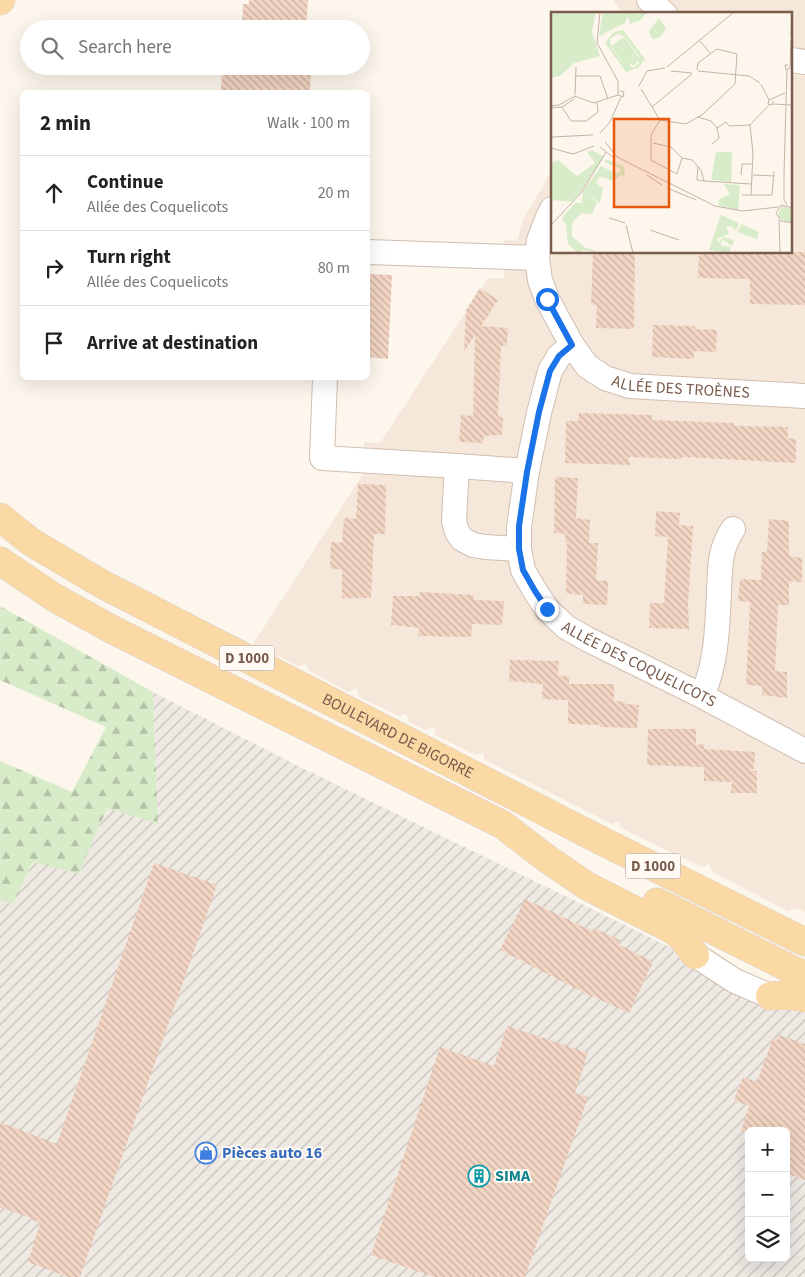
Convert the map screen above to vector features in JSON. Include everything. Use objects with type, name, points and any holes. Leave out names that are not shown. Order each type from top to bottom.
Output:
[{"type":"main road","name":"BOULEVARD DE BIGORRE","points":[[0,517],[31,542],[102,584],[600,840],[805,942]]},
{"type":"main road","name":"D 1000","points":[[0,561],[55,598],[113,630],[805,976]]},
{"type":"main road","points":[[503,825],[587,886],[675,931],[695,955]]},
{"type":"main road","points":[[770,996],[786,995],[805,998]]},
{"type":"street","points":[[649,0],[663,12]]},
{"type":"street","points":[[792,60],[805,62]]},
{"type":"street","points":[[551,211],[539,240],[537,258],[540,280],[547,299],[572,345]]},
{"type":"street","points":[[370,252],[537,258]]},
{"type":"street","name":"ALLÉE DES TROÈNES","points":[[572,345],[587,366],[605,378],[630,386],[805,396]]},
{"type":"street","name":"ALLÉE DES COQUELICOTS","points":[[572,345],[559,356],[550,371],[539,412],[527,472],[519,526],[519,549],[523,570],[535,591],[547,609],[566,627],[805,751]]},
{"type":"street","points":[[325,380],[322,458],[527,472]]},
{"type":"street","points":[[457,466],[454,522],[457,532],[462,538],[473,545],[519,549]]},
{"type":"street","points":[[702,696],[708,683],[714,658],[720,564],[726,539],[733,529]]},
{"type":"street","points":[[695,955],[735,981],[770,996]]},
{"type":"shaded area","points":[[613,0],[805,0],[805,912],[796,908],[788,911],[712,872],[709,864],[701,867],[621,828],[618,821],[612,824],[485,760],[483,753],[475,755],[435,735],[434,727],[426,730],[409,722],[406,714],[399,716],[359,697],[357,688],[348,692],[308,670],[306,664],[298,666],[253,644],[363,474],[364,442],[380,443],[488,278],[504,278],[504,240],[516,241],[518,239],[523,219],[551,173],[551,254],[792,254],[792,12],[622,12]]},
{"type":"shaded area","points":[[153,692],[294,764],[805,1013],[805,1277],[0,1277],[0,900],[13,904],[33,862],[79,874],[107,808],[158,824]]},
{"type":"green space","points":[[0,606],[153,692],[158,824],[107,808],[79,874],[33,862],[13,904],[0,900],[0,761],[72,792],[106,727],[0,680]]},
{"type":"building","points":[[249,0],[308,0],[307,20],[242,20],[243,4],[249,4]]},
{"type":"building","points":[[222,75],[311,75],[310,90],[221,90]]},
{"type":"building","points":[[792,252],[805,252],[805,305],[750,304],[750,279],[698,278],[699,254],[792,254]]},
{"type":"building","points":[[593,254],[635,254],[634,329],[596,328],[597,305],[591,305]]},
{"type":"building","points":[[370,274],[392,275],[388,359],[370,357]]},
{"type":"building","points":[[480,288],[498,300],[481,326],[508,328],[507,345],[501,346],[498,416],[503,418],[502,435],[484,436],[483,443],[459,442],[461,415],[473,416],[475,335],[464,352],[466,310]]},
{"type":"building","points":[[653,325],[695,326],[695,329],[717,330],[716,352],[694,351],[694,359],[652,357]]},
{"type":"building","points":[[579,413],[652,415],[652,420],[734,423],[734,426],[788,427],[788,438],[796,439],[796,463],[682,457],[682,459],[629,457],[630,465],[565,463],[566,421],[578,421]]},
{"type":"building","points":[[555,477],[578,478],[576,518],[590,520],[589,543],[598,543],[596,580],[608,581],[607,605],[583,604],[583,595],[566,593],[567,542],[565,542],[565,534],[554,533]]},
{"type":"building","points":[[358,484],[386,485],[385,534],[374,534],[371,598],[342,598],[342,570],[330,568],[331,542],[342,543],[344,518],[356,519]]},
{"type":"building","points":[[656,511],[680,513],[679,525],[693,526],[688,604],[689,629],[649,628],[650,603],[664,603],[668,537],[655,536]]},
{"type":"building","points":[[769,519],[789,521],[789,556],[802,558],[802,582],[789,581],[789,605],[778,605],[775,671],[787,672],[787,698],[762,695],[762,686],[746,685],[750,602],[738,601],[740,579],[761,580],[762,552],[767,552]]},
{"type":"building","points":[[420,592],[474,595],[474,600],[504,601],[502,625],[472,624],[471,637],[418,636],[419,628],[391,625],[393,596],[420,596]]},
{"type":"building","points":[[510,660],[559,661],[558,675],[569,677],[569,684],[614,684],[614,701],[639,705],[637,728],[568,724],[568,700],[542,699],[543,684],[509,681]]},
{"type":"building","points":[[648,729],[696,729],[696,745],[704,744],[704,749],[755,752],[754,769],[747,770],[757,771],[757,793],[731,793],[732,782],[704,781],[704,767],[647,765]]},
{"type":"building","points":[[154,863],[217,885],[80,1277],[68,1277],[28,1262],[40,1223],[0,1207],[0,1122],[57,1144]]},
{"type":"building","points":[[525,899],[592,931],[594,928],[620,940],[618,944],[653,962],[629,1013],[500,950]]},
{"type":"building","name":"SIMA","points":[[507,1026],[588,1053],[575,1093],[588,1097],[525,1277],[434,1277],[371,1255],[440,1047],[494,1066]]},
{"type":"building","points":[[779,1035],[805,1044],[805,1180],[790,1174],[790,1127],[745,1127],[745,1131],[741,1131],[749,1106],[734,1100],[743,1077],[757,1082],[773,1038],[777,1040]]},
{"type":"place","name":"Pièces auto 16","points":[[206,1153]]},
{"type":"place","name":"SIMA","points":[[479,1176]]},
{"type":"route","points":[[547,299],[572,345],[559,356],[550,371],[539,412],[519,526],[519,549],[523,570],[547,609]]}]
